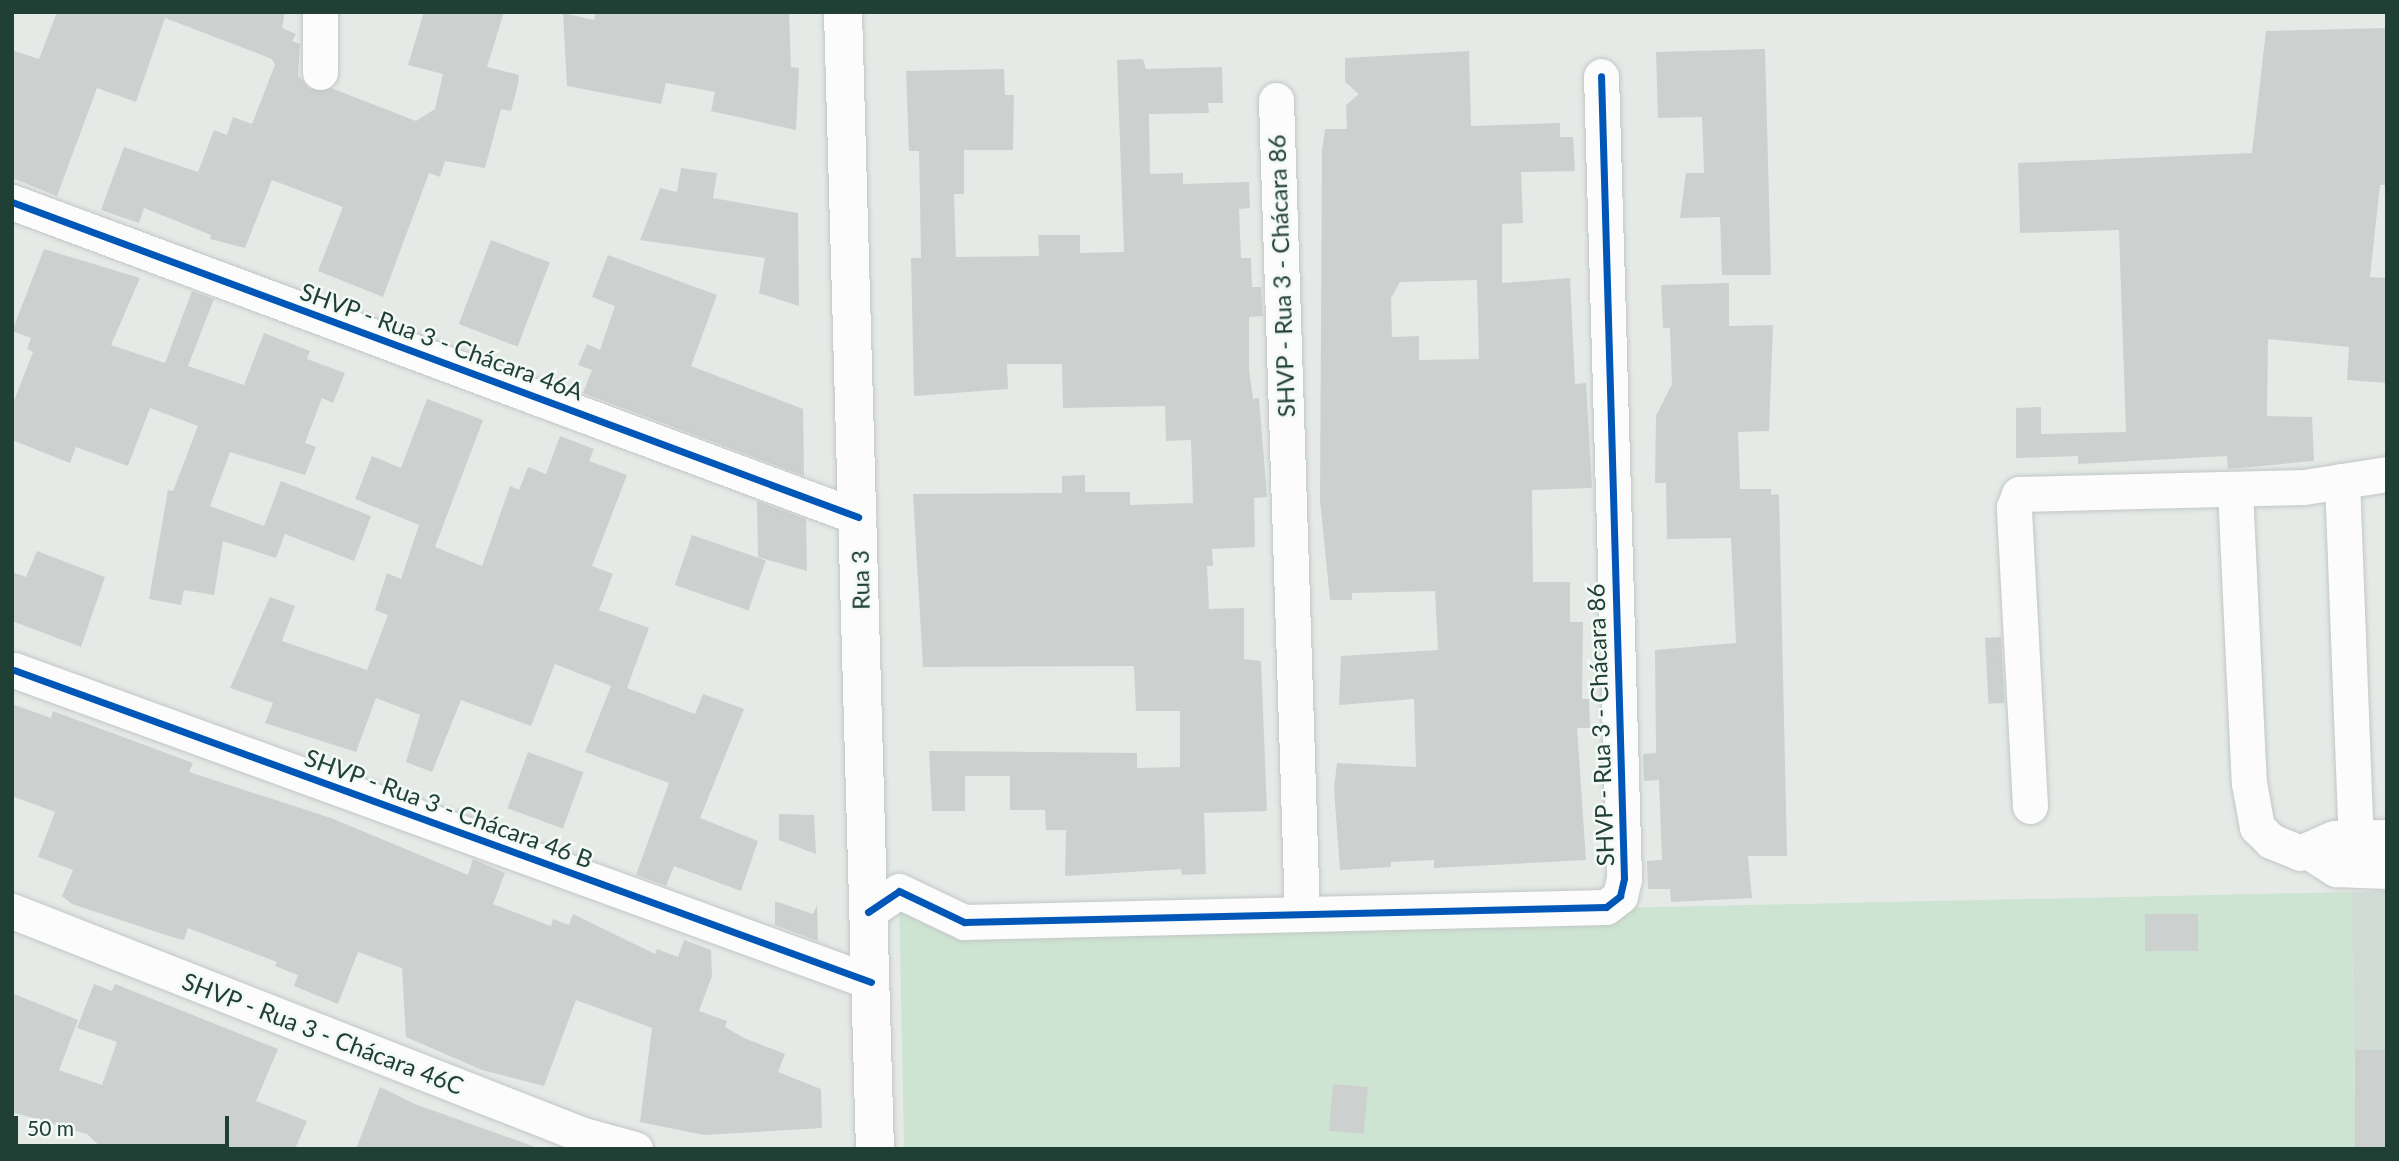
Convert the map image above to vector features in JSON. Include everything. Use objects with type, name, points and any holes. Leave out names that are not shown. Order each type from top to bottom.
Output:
[{"type":"main road","name":"Rua 3","points":[[843,12],[875,1149]]},
{"type":"street","points":[[320,12],[320,72]]},
{"type":"street","name":"SHVP - Rua 3 - Chácara 86","points":[[867,912],[899,891],[964,922],[1606,908],[1620,896],[1624,878],[1601,76]]},
{"type":"street","name":"SHVP - Rua 3 - Chácara 86","points":[[1276,100],[1302,914]]},
{"type":"street","name":"SHVP - Rua 3 - Chácara 46A","points":[[12,202],[858,517]]},
{"type":"street","points":[[2030,806],[2014,507],[2019,494],[2235,490],[2342,481],[2387,474]]},
{"type":"street","points":[[2311,853],[2334,838],[2371,837],[2342,481]]},
{"type":"street","points":[[2235,490],[2252,811],[2271,841],[2290,851],[2311,853],[2336,869],[2387,871]]},
{"type":"street","name":"SHVP - Rua 3 - Chácara 46 B","points":[[14,670],[871,982]]},
{"type":"street","name":"SHVP - Rua 3 - Chácara 46C","points":[[12,911],[583,1135],[635,1149]]},
{"type":"shaded area","points":[[2387,891],[2387,1149],[2356,1149],[2351,892]]},
{"type":"green space","points":[[899,891],[964,922],[2351,892],[2356,1149],[904,1149]]},
{"type":"building","points":[[57,12],[285,12],[282,28],[296,34],[292,41],[300,44],[298,75],[309,89],[331,88],[416,121],[435,109],[443,74],[408,65],[424,12],[504,12],[487,67],[519,75],[518,84],[511,111],[501,109],[485,168],[445,161],[440,177],[429,173],[383,297],[318,271],[343,207],[272,180],[245,248],[210,239],[211,235],[144,208],[139,223],[101,210],[124,147],[198,172],[214,130],[227,135],[233,117],[252,124],[275,65],[272,59],[165,18],[136,102],[97,88],[57,196],[12,178],[12,50],[39,59]]},
{"type":"building","points":[[596,12],[789,12],[791,67],[799,68],[796,130],[711,111],[715,92],[666,83],[661,104],[567,86],[563,13],[594,20]]},
{"type":"building","points":[[2387,28],[2387,185],[2380,185],[2370,277],[2387,278],[2387,383],[2347,380],[2349,347],[2268,339],[2267,416],[2312,417],[2314,461],[2228,469],[2227,456],[2078,464],[2078,456],[2016,458],[2016,408],[2041,407],[2041,434],[2126,432],[2119,230],[2020,233],[2018,163],[2252,153],[2266,31]]},
{"type":"building","points":[[1765,49],[1771,275],[1722,275],[1720,217],[1680,218],[1686,173],[1704,173],[1702,117],[1658,118],[1656,52]]},
{"type":"building","points":[[1469,51],[1471,126],[1560,123],[1560,137],[1573,137],[1575,171],[1521,172],[1523,223],[1502,224],[1502,283],[1570,278],[1575,384],[1586,383],[1592,488],[1532,490],[1533,582],[1570,582],[1570,622],[1583,622],[1582,699],[1589,699],[1590,728],[1577,728],[1586,860],[1434,868],[1434,860],[1391,862],[1391,867],[1340,870],[1334,789],[1337,763],[1416,767],[1414,699],[1339,705],[1341,656],[1438,650],[1435,591],[1352,593],[1352,600],[1330,600],[1320,500],[1322,150],[1325,129],[1347,129],[1346,105],[1359,94],[1345,82],[1345,58]],"holes":[[[1477,280],[1479,359],[1419,360],[1419,336],[1392,337],[1391,298],[1400,282]]]},
{"type":"building","points":[[1143,59],[1146,69],[1222,67],[1223,103],[1208,103],[1209,113],[1149,114],[1150,174],[1183,173],[1183,184],[1249,182],[1250,208],[1239,209],[1241,258],[1251,258],[1252,287],[1261,287],[1263,316],[1249,317],[1249,370],[1253,399],[1259,398],[1267,497],[1254,498],[1255,547],[1212,549],[1213,566],[1207,566],[1209,609],[1244,608],[1244,659],[1261,661],[1267,811],[1204,813],[1206,874],[1182,875],[1181,869],[1065,876],[1066,830],[1046,830],[1045,810],[1010,810],[1010,776],[965,776],[965,811],[932,811],[929,751],[1137,753],[1137,768],[1180,767],[1180,711],[1136,711],[1134,666],[923,667],[913,494],[1062,493],[1062,476],[1085,475],[1085,492],[1130,492],[1130,505],[1193,503],[1191,440],[1166,441],[1165,406],[1063,408],[1062,364],[1007,364],[1008,389],[914,396],[911,258],[921,258],[919,151],[909,151],[906,71],[1004,69],[1005,95],[1014,95],[1013,150],[964,150],[964,194],[954,194],[956,257],[1039,256],[1038,235],[1080,235],[1080,253],[1124,252],[1117,60]]},
{"type":"building","points":[[681,168],[717,173],[713,198],[798,213],[799,306],[759,293],[765,258],[640,240],[660,188],[677,192]]},
{"type":"building","points":[[491,240],[550,263],[518,347],[459,324]]},
{"type":"building","points":[[44,249],[140,278],[111,345],[165,363],[192,291],[214,299],[188,366],[244,385],[264,333],[310,351],[307,359],[345,373],[333,403],[322,398],[305,443],[316,447],[305,475],[230,452],[210,506],[264,526],[281,481],[371,516],[354,561],[285,534],[276,558],[223,541],[214,595],[184,590],[181,605],[149,599],[168,490],[173,491],[198,426],[150,408],[128,466],[76,447],[70,463],[12,440],[12,406],[33,352],[27,349],[31,338],[12,331]]},
{"type":"building","points":[[608,255],[717,295],[691,366],[803,409],[804,476],[583,393],[592,370],[578,365],[587,344],[600,350],[615,306],[592,297]]},
{"type":"building","points":[[1729,283],[1729,326],[1773,325],[1769,431],[1738,432],[1740,489],[1771,489],[1771,495],[1779,494],[1787,856],[1748,856],[1752,898],[1671,902],[1670,889],[1648,889],[1647,861],[1662,860],[1659,780],[1644,781],[1643,754],[1656,753],[1655,650],[1736,643],[1731,538],[1667,539],[1666,483],[1655,483],[1656,416],[1672,384],[1670,328],[1663,328],[1661,285]]},
{"type":"building","points":[[427,399],[483,420],[435,547],[482,566],[510,486],[519,490],[528,467],[546,474],[560,436],[594,449],[589,461],[627,475],[592,566],[613,574],[599,610],[649,628],[627,688],[695,714],[703,694],[744,709],[700,818],[758,841],[741,891],[674,866],[666,886],[636,875],[669,783],[585,752],[611,686],[555,664],[531,726],[461,700],[432,772],[406,762],[420,715],[376,698],[356,752],[265,723],[273,703],[230,688],[270,597],[295,606],[282,641],[367,670],[388,615],[375,610],[387,573],[401,579],[419,525],[355,499],[372,456],[401,468]]},
{"type":"building","points":[[757,501],[806,519],[807,571],[758,557]]},
{"type":"building","points":[[692,535],[766,560],[748,611],[675,585]]},
{"type":"building","points":[[37,551],[105,577],[81,647],[12,621],[12,572],[26,577]]},
{"type":"building","points":[[2001,637],[2004,703],[1988,704],[1985,638]]},
{"type":"building","points":[[12,704],[51,718],[53,711],[193,763],[189,772],[331,818],[468,875],[473,859],[505,873],[493,904],[551,926],[553,919],[569,925],[573,914],[655,954],[657,949],[678,957],[684,940],[711,950],[712,976],[699,1011],[727,1021],[725,1027],[744,1038],[785,1054],[778,1072],[821,1089],[822,1128],[704,1135],[640,1122],[652,1028],[576,1000],[544,1086],[482,1070],[406,1037],[402,968],[358,952],[338,1004],[294,986],[298,975],[275,966],[277,962],[188,928],[184,940],[72,904],[62,896],[73,870],[38,857],[55,812],[12,796]]},
{"type":"building","points":[[528,752],[583,772],[563,829],[507,808]]},
{"type":"building","points":[[779,814],[814,815],[816,854],[779,840]]},
{"type":"building","points":[[775,901],[813,914],[817,905],[818,941],[775,925]]},
{"type":"building","points":[[2145,914],[2198,914],[2198,951],[2145,951]]},
{"type":"building","points":[[94,984],[112,991],[115,984],[278,1049],[256,1101],[307,1121],[295,1149],[103,1149],[87,1134],[12,1112],[12,993],[78,1020],[59,1070],[102,1085],[117,1042],[77,1028]]},
{"type":"building","points":[[2355,1050],[2387,1050],[2387,1149],[2355,1149]]},
{"type":"building","points":[[1333,1084],[1368,1087],[1364,1134],[1329,1131]]},
{"type":"building","points":[[380,1087],[415,1104],[541,1149],[356,1149]]},
{"type":"cycle path","points":[[868,912],[899,891],[964,922],[1606,907],[1620,896],[1624,878],[1601,76]]},
{"type":"cycle path","points":[[12,202],[858,517]]},
{"type":"cycle path","points":[[14,670],[871,982]]}]
